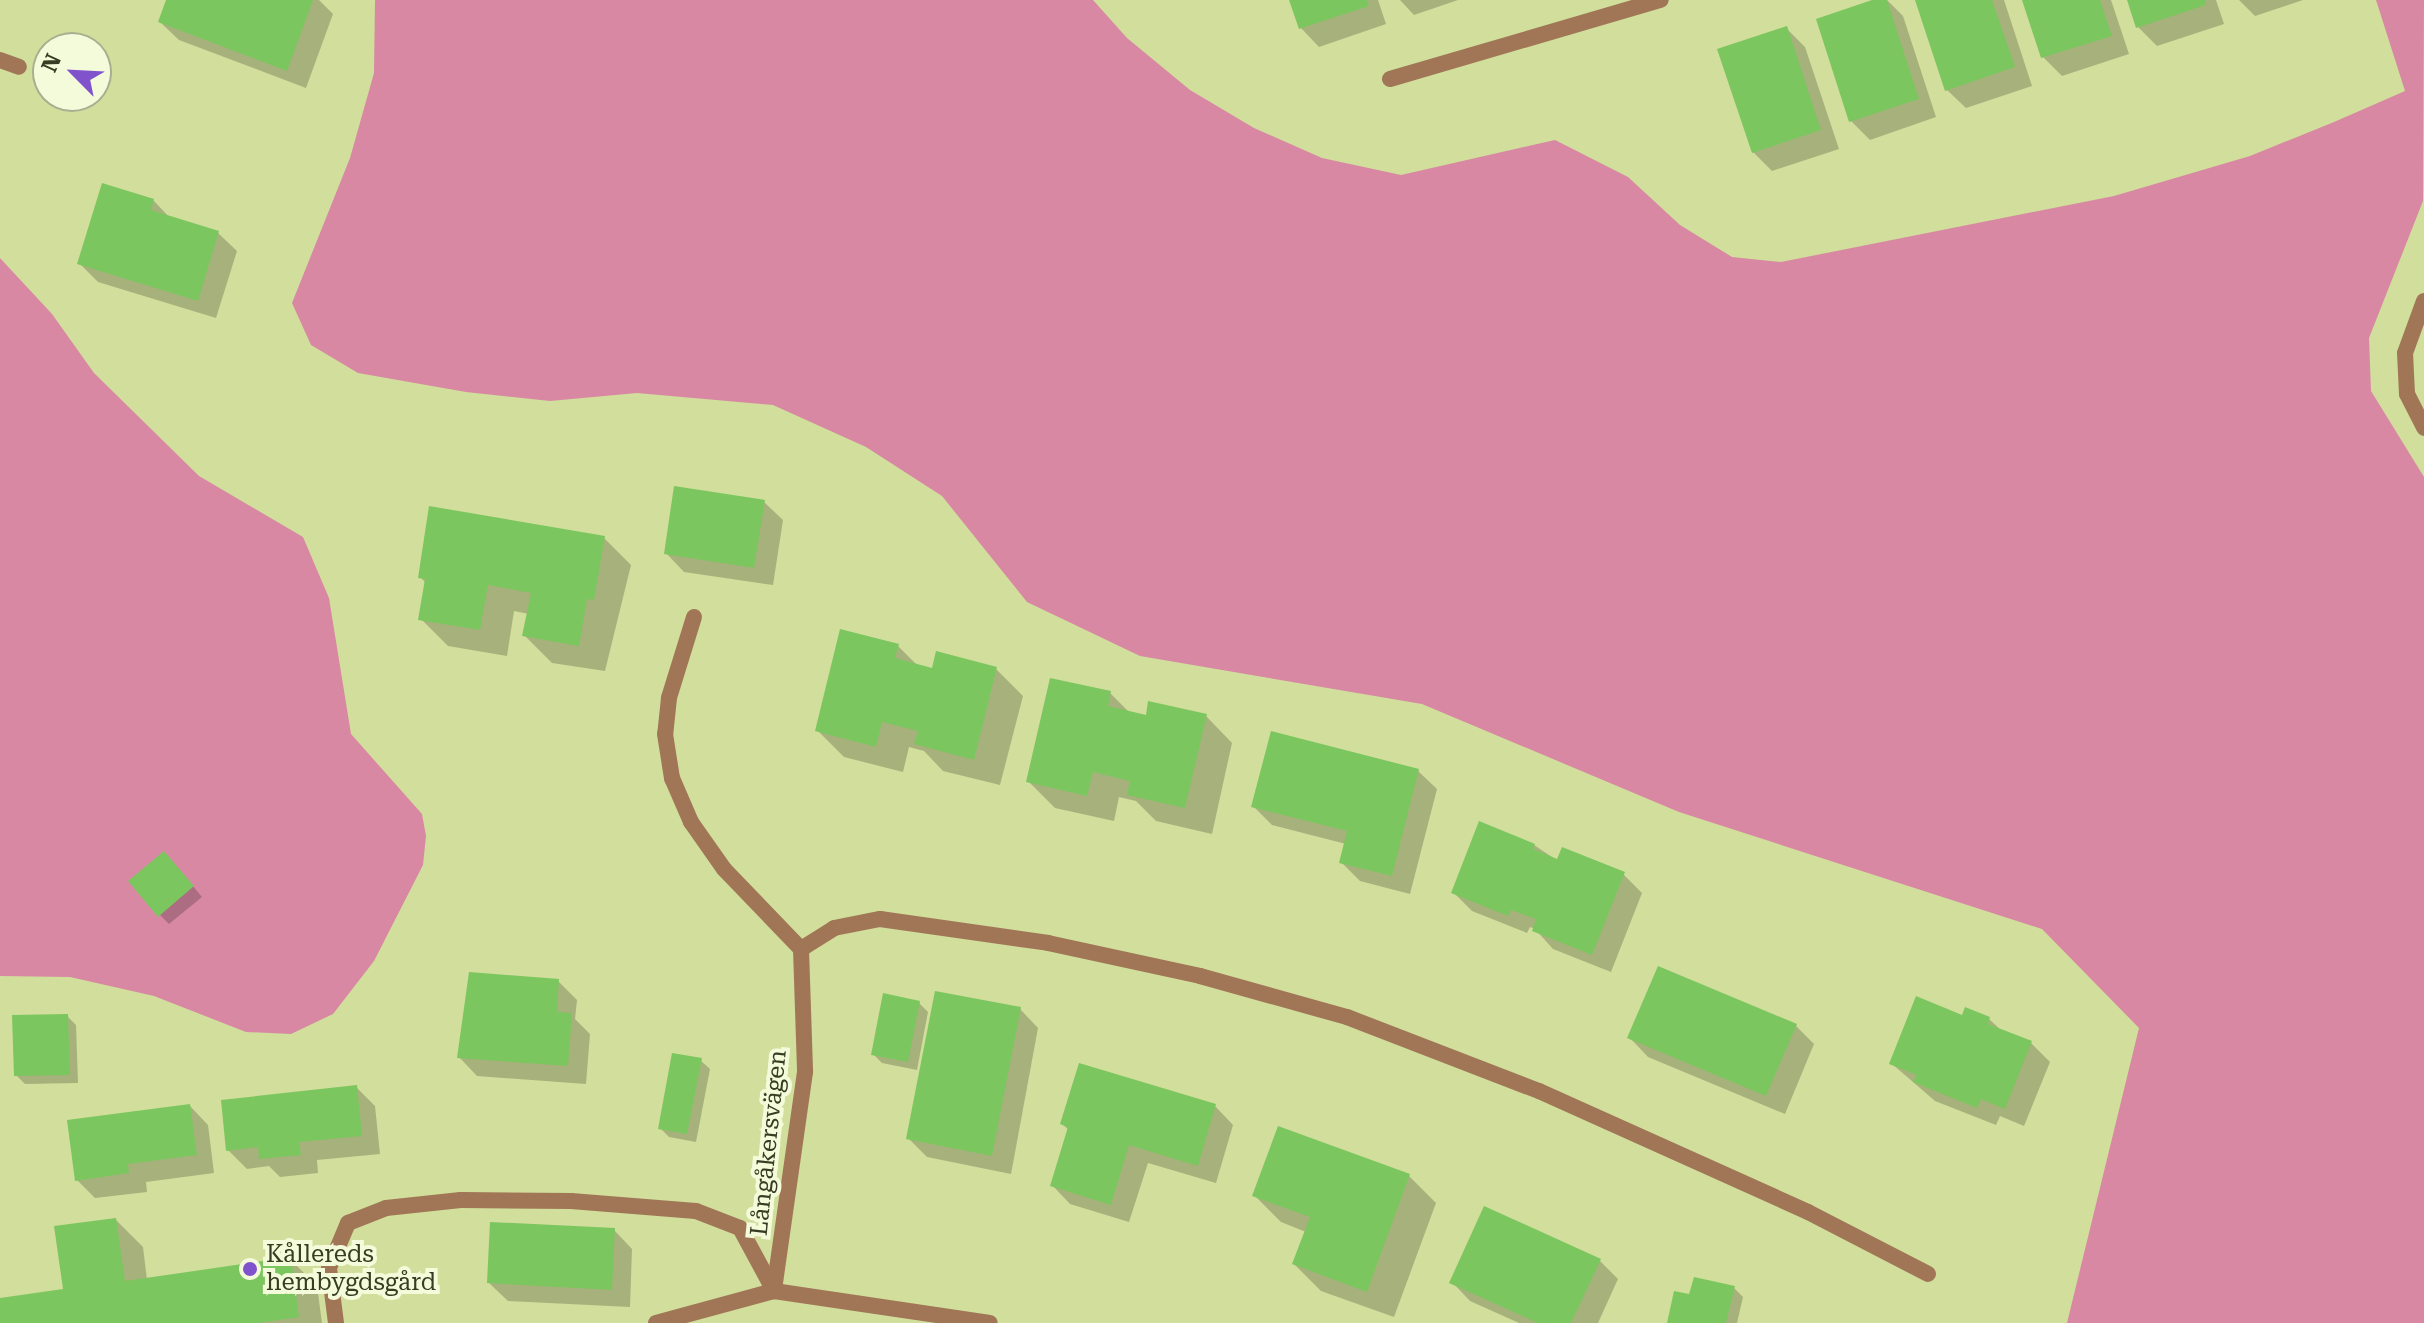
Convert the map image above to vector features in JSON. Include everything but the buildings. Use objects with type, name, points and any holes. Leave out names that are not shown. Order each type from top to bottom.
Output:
[{"type":"street","points":[[1390,79],[1661,0]]},
{"type":"street","points":[[0,60],[19,67]]},
{"type":"street","points":[[2424,301],[2405,353],[2407,394],[2424,428]]},
{"type":"street","points":[[694,617],[669,698],[665,734],[672,778],[691,822],[724,869],[801,949],[834,928],[880,919],[1124,959],[1347,1017],[1539,1091],[1808,1212],[1928,1274]]},
{"type":"street","name":"Långåkersvägen","points":[[774,1291],[805,1072],[801,949]]},
{"type":"street","name":"Långåkersvägen","points":[[336,1323],[329,1268],[348,1223],[386,1208],[461,1200],[571,1201],[696,1211],[740,1228],[774,1291]]},
{"type":"street","points":[[656,1323],[774,1291],[990,1323]]},
{"type":"shaded area","points":[[375,0],[1093,0],[1127,38],[1190,90],[1254,128],[1322,158],[1401,175],[1555,140],[1628,177],[1680,225],[1732,257],[1781,262],[2114,196],[2250,156],[2334,122],[2405,91],[2376,0],[2424,0],[2423,201],[2369,338],[2371,391],[2424,477],[2424,1323],[2067,1323],[2139,1028],[2042,929],[1679,812],[1422,704],[1140,656],[1027,602],[942,496],[866,447],[773,405],[637,393],[550,401],[466,392],[358,373],[311,345],[292,303],[350,158],[374,73]]},
{"type":"shaded area","points":[[0,258],[52,314],[94,373],[199,476],[303,537],[329,598],[351,734],[422,814],[426,836],[423,865],[374,961],[333,1014],[291,1034],[246,1032],[154,996],[70,977],[0,976]]},
{"type":"place","name":"Kållereds hembygdsgård","points":[[250,1269]]}]
